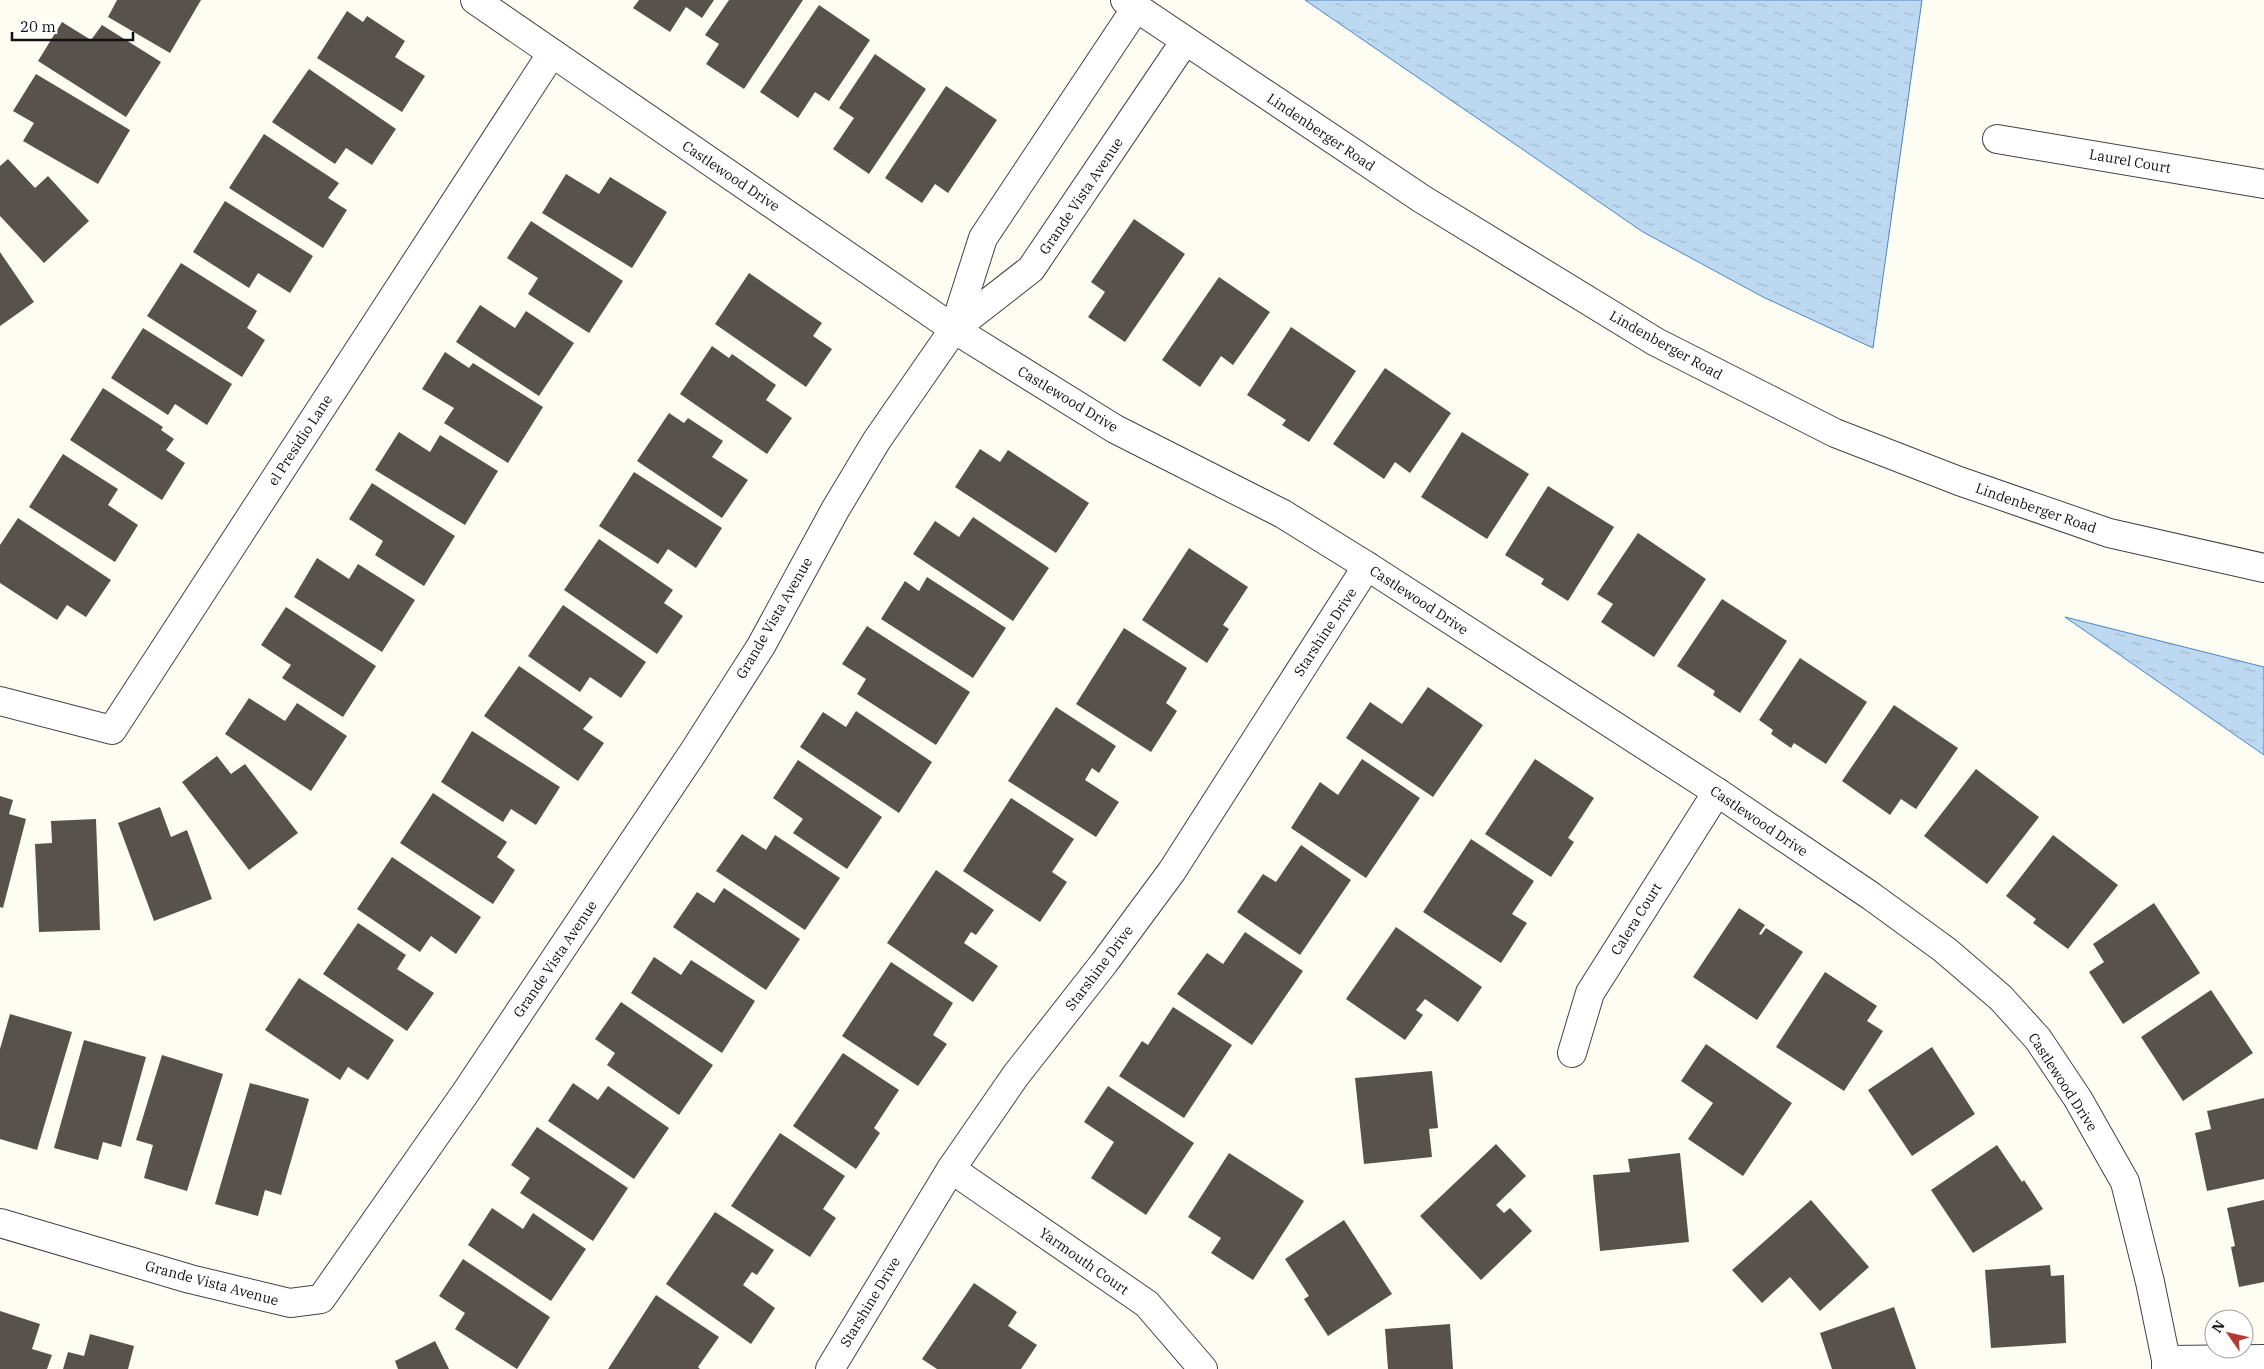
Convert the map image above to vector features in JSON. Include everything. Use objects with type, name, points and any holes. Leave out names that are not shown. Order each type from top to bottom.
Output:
[{"type":"street","name":"Castlewood Drive","points":[[475,0],[954,329],[1115,429],[1283,514],[1367,566],[1717,792],[1871,896],[1945,950],[2001,998],[2038,1039],[2078,1099],[2125,1182],[2150,1282],[2166,1365]]},
{"type":"street","name":"Lindenberger Road","points":[[1131,4],[1422,200],[1639,332],[1835,434],[1959,481],[2109,533],[2264,568]]},
{"type":"street","name":"Grande Vista Avenue","points":[[954,329],[983,238],[1131,4]]},
{"type":"street","name":"Grande Vista Avenue","points":[[0,1223],[190,1279],[290,1303],[321,1299],[466,1092],[694,751],[761,646],[835,510],[876,440],[954,329],[1032,269],[1185,41]]},
{"type":"street","name":"el Presidio Lane","points":[[0,701],[112,730],[552,53]]},
{"type":"street","name":"Laurel Court","points":[[1997,139],[2264,184]]},
{"type":"street","name":"Starshine Drive","points":[[830,1369],[951,1169],[1016,1076],[1104,963],[1172,871],[1367,566]]},
{"type":"street","name":"Calera Court","points":[[1572,1053],[1590,993],[1717,792]]},
{"type":"street","name":"Yarmouth Court","points":[[951,1169],[1147,1304],[1203,1369]]},
{"type":"street","points":[[2166,1365],[2264,1359]]},
{"type":"water","points":[[1305,0],[1922,0],[1873,348],[1763,297],[1643,232]]},
{"type":"water","points":[[2065,617],[2264,667],[2264,755]]},
{"type":"building","points":[[117,0],[201,0],[170,53],[108,17]]},
{"type":"building","points":[[639,0],[714,0],[702,18],[686,7],[670,32],[633,8]]},
{"type":"building","points":[[729,0],[803,0],[744,89],[706,64],[719,44],[705,35]]},
{"type":"building","points":[[819,5],[870,40],[829,101],[815,92],[798,118],[760,92]]},
{"type":"building","points":[[347,11],[363,22],[367,16],[405,41],[395,57],[425,76],[402,112],[317,58]]},
{"type":"building","points":[[62,22],[91,40],[102,25],[161,62],[126,117],[38,61]]},
{"type":"building","points":[[875,54],[926,89],[869,174],[833,149],[854,118],[839,108]]},
{"type":"building","points":[[309,69],[396,129],[372,165],[346,148],[335,164],[272,122]]},
{"type":"building","points":[[36,74],[130,130],[98,184],[23,141],[34,123],[13,111]]},
{"type":"building","points":[[946,86],[997,120],[948,193],[935,184],[922,203],[885,178]]},
{"type":"building","points":[[264,134],[339,183],[328,198],[347,210],[323,248],[229,188]]},
{"type":"building","points":[[8,159],[35,188],[48,176],[89,221],[44,263],[0,216],[0,166]]},
{"type":"building","points":[[566,174],[599,194],[610,177],[667,212],[632,268],[542,213]]},
{"type":"building","points":[[225,201],[313,256],[290,293],[258,273],[249,288],[193,252]]},
{"type":"building","points":[[1134,219],[1185,254],[1125,342],[1088,317],[1105,292],[1091,282]]},
{"type":"building","points":[[531,221],[623,281],[589,333],[528,294],[538,278],[507,258]]},
{"type":"building","points":[[0,252],[34,302],[0,326]]},
{"type":"building","points":[[181,263],[257,311],[247,328],[265,340],[242,377],[147,316]]},
{"type":"building","points":[[749,273],[822,323],[813,336],[832,349],[806,387],[715,324]]},
{"type":"building","points":[[1219,277],[1270,312],[1233,365],[1221,356],[1200,387],[1162,360]]},
{"type":"building","points":[[480,305],[515,328],[526,311],[574,343],[539,396],[456,342]]},
{"type":"building","points":[[1291,327],[1356,371],[1309,442],[1282,425],[1286,420],[1247,395]]},
{"type":"building","points":[[143,328],[232,384],[207,425],[175,404],[168,415],[111,378]]},
{"type":"building","points":[[712,346],[729,358],[732,354],[776,385],[766,400],[792,418],[767,454],[680,394]]},
{"type":"building","points":[[445,352],[469,368],[473,363],[543,407],[508,463],[444,423],[454,408],[422,389]]},
{"type":"building","points":[[1385,368],[1451,413],[1410,473],[1395,462],[1384,479],[1333,444]]},
{"type":"building","points":[[103,388],[163,427],[161,430],[174,439],[166,450],[185,463],[162,500],[70,440]]},
{"type":"building","points":[[669,413],[684,423],[688,418],[723,441],[712,457],[748,480],[722,518],[637,461]]},
{"type":"building","points":[[399,432],[430,452],[440,435],[498,471],[465,525],[375,470]]},
{"type":"building","points":[[1462,432],[1529,474],[1487,539],[1421,497]]},
{"type":"building","points":[[980,449],[1000,462],[1008,450],[1089,503],[1056,553],[955,487]]},
{"type":"building","points":[[63,454],[118,489],[108,505],[138,525],[115,562],[29,507]]},
{"type":"building","points":[[634,472],[722,528],[696,568],[668,549],[658,564],[599,526]]},
{"type":"building","points":[[372,483],[455,536],[424,586],[375,555],[383,541],[349,519]]},
{"type":"building","points":[[1548,486],[1614,527],[1568,601],[1541,584],[1544,579],[1505,555]]},
{"type":"building","points":[[973,517],[1049,568],[1013,621],[913,554],[935,521],[959,537]]},
{"type":"building","points":[[18,518],[111,580],[86,617],[67,605],[57,620],[0,583],[0,545]]},
{"type":"building","points":[[1638,533],[1706,579],[1654,657],[1601,622],[1613,604],[1597,594]]},
{"type":"building","points":[[599,539],[673,590],[664,603],[683,616],[657,654],[564,590]]},
{"type":"building","points":[[1189,548],[1248,587],[1223,625],[1229,629],[1207,663],[1142,620]]},
{"type":"building","points":[[317,558],[349,579],[358,564],[415,600],[382,652],[294,597]]},
{"type":"building","points":[[927,577],[1006,628],[973,678],[881,619],[905,581],[919,591]]},
{"type":"building","points":[[1722,599],[1787,641],[1740,713],[1713,695],[1715,691],[1677,666]]},
{"type":"building","points":[[563,605],[646,662],[621,698],[590,677],[580,692],[528,656]]},
{"type":"building","points":[[286,607],[376,666],[343,717],[282,678],[291,665],[261,645]]},
{"type":"building","points":[[867,626],[970,692],[936,745],[857,694],[866,679],[842,664]]},
{"type":"building","points":[[1124,628],[1187,668],[1166,703],[1177,711],[1151,752],[1076,704]]},
{"type":"building","points":[[1800,658],[1867,702],[1826,764],[1794,743],[1791,748],[1771,734],[1773,730],[1759,720]]},
{"type":"building","points":[[519,666],[593,717],[583,729],[604,743],[578,781],[484,716]]},
{"type":"building","points":[[1428,687],[1483,725],[1433,797],[1346,738],[1370,702],[1402,724]]},
{"type":"building","points":[[249,698],[285,721],[297,703],[347,736],[311,791],[225,734]]},
{"type":"building","points":[[1894,705],[1958,748],[1916,809],[1901,799],[1890,815],[1842,781]]},
{"type":"building","points":[[1056,707],[1116,746],[1099,773],[1092,768],[1085,780],[1119,802],[1096,837],[1008,781]]},
{"type":"building","points":[[856,711],[932,762],[899,813],[800,747],[823,712],[846,727]]},
{"type":"building","points":[[472,731],[560,787],[536,825],[511,809],[503,822],[441,782]]},
{"type":"building","points":[[217,756],[231,774],[245,764],[298,833],[249,870],[182,782]]},
{"type":"building","points":[[1362,759],[1420,798],[1366,878],[1291,828],[1320,782],[1338,795]]},
{"type":"building","points":[[1535,759],[1594,798],[1568,838],[1574,842],[1551,877],[1485,834]]},
{"type":"building","points":[[798,760],[882,817],[847,869],[793,833],[803,819],[773,798]]},
{"type":"building","points":[[1976,769],[2039,817],[1987,884],[1924,836]]},
{"type":"building","points":[[433,793],[507,842],[497,857],[515,870],[493,904],[400,843]]},
{"type":"building","points":[[0,796],[13,800],[9,814],[26,819],[3,908],[0,907]]},
{"type":"building","points":[[1011,798],[1074,839],[1052,872],[1067,882],[1040,922],[963,871]]},
{"type":"building","points":[[160,807],[171,837],[187,830],[212,899],[154,921],[118,823]]},
{"type":"building","points":[[96,819],[100,930],[39,932],[35,844],[52,843],[51,821]]},
{"type":"building","points":[[742,834],[766,850],[775,835],[840,878],[805,930],[716,871]]},
{"type":"building","points":[[2053,835],[2118,885],[2068,949],[2033,923],[2036,919],[2006,896]]},
{"type":"building","points":[[1471,839],[1534,881],[1512,914],[1527,923],[1501,963],[1423,912]]},
{"type":"building","points":[[1301,845],[1351,880],[1300,955],[1237,912],[1263,874],[1276,882]]},
{"type":"building","points":[[392,857],[481,917],[456,954],[431,936],[420,952],[357,909]]},
{"type":"building","points":[[936,870],[994,910],[976,935],[971,932],[964,943],[998,966],[973,1002],[887,943]]},
{"type":"building","points":[[724,888],[800,939],[766,990],[673,927],[697,892],[714,903]]},
{"type":"building","points":[[2154,903],[2200,973],[2123,1024],[2089,972],[2104,962],[2093,944]]},
{"type":"building","points":[[1739,908],[1765,925],[1759,934],[1761,935],[1766,928],[1803,952],[1757,1020],[1693,977]]},
{"type":"building","points":[[358,923],[406,955],[397,969],[434,993],[407,1031],[323,974]]},
{"type":"building","points":[[1396,927],[1482,987],[1458,1022],[1425,999],[1416,1010],[1423,1015],[1405,1040],[1346,999]]},
{"type":"building","points":[[1245,932],[1303,971],[1252,1045],[1177,994],[1207,953],[1223,964]]},
{"type":"building","points":[[654,957],[681,975],[691,960],[755,1001],[722,1053],[631,993]]},
{"type":"building","points":[[891,962],[953,1003],[933,1035],[947,1044],[918,1086],[842,1036]]},
{"type":"building","points":[[1825,972],[1877,1006],[1867,1021],[1883,1031],[1844,1091],[1776,1047]]},
{"type":"building","points":[[299,978],[394,1040],[368,1080],[348,1067],[340,1080],[265,1030]]},
{"type":"building","points":[[2211,990],[2253,1053],[2183,1101],[2141,1037]]},
{"type":"building","points":[[621,1002],[713,1065],[679,1115],[607,1065],[615,1053],[595,1039]]},
{"type":"building","points":[[1173,1007],[1232,1045],[1184,1118],[1119,1076],[1142,1041],[1148,1045]]},
{"type":"building","points":[[10,1014],[72,1032],[37,1150],[0,1139],[0,1049]]},
{"type":"building","points":[[84,1040],[146,1057],[121,1147],[103,1142],[98,1160],[54,1148]]},
{"type":"building","points":[[1706,1044],[1792,1103],[1743,1176],[1688,1139],[1713,1103],[1681,1081]]},
{"type":"building","points":[[1932,1047],[1975,1114],[1912,1156],[1868,1090]]},
{"type":"building","points":[[843,1053],[899,1090],[874,1128],[880,1133],[856,1169],[793,1126]]},
{"type":"building","points":[[162,1055],[223,1074],[187,1191],[144,1178],[153,1145],[136,1140]]},
{"type":"building","points":[[1432,1071],[1438,1128],[1429,1129],[1432,1157],[1364,1164],[1355,1078]]},
{"type":"building","points":[[250,1083],[309,1099],[281,1195],[265,1190],[258,1216],[215,1204]]},
{"type":"building","points":[[573,1083],[598,1100],[608,1086],[669,1128],[634,1179],[548,1121]]},
{"type":"building","points":[[1108,1086],[1194,1143],[1146,1215],[1091,1178],[1114,1142],[1084,1122]]},
{"type":"building","points":[[2264,1098],[2264,1179],[2207,1191],[2195,1133],[2211,1129],[2207,1111]]},
{"type":"building","points":[[537,1127],[628,1188],[593,1241],[520,1193],[530,1178],[511,1165]]},
{"type":"building","points":[[780,1133],[845,1176],[823,1209],[836,1218],[810,1257],[731,1206]]},
{"type":"building","points":[[1496,1144],[1526,1176],[1496,1205],[1504,1213],[1510,1208],[1532,1231],[1481,1280],[1420,1216]]},
{"type":"building","points":[[1997,1145],[2043,1209],[1973,1253],[1931,1190]]},
{"type":"building","points":[[1229,1153],[1304,1201],[1253,1280],[1211,1253],[1221,1238],[1188,1217]]},
{"type":"building","points":[[1680,1153],[1689,1242],[1600,1251],[1593,1175],[1630,1172],[1628,1159]]},
{"type":"building","points":[[1811,1200],[1869,1267],[1820,1311],[1790,1277],[1762,1303],[1732,1270]]},
{"type":"building","points":[[2264,1200],[2264,1282],[2239,1287],[2231,1247],[2235,1246],[2227,1208]]},
{"type":"building","points":[[492,1208],[523,1229],[533,1213],[586,1249],[551,1301],[468,1245]]},
{"type":"building","points":[[715,1212],[774,1250],[757,1275],[752,1272],[743,1285],[775,1308],[751,1344],[666,1284]]},
{"type":"building","points":[[1344,1220],[1392,1294],[1328,1336],[1304,1299],[1309,1296],[1285,1259]]},
{"type":"building","points":[[463,1259],[550,1317],[517,1369],[455,1329],[465,1313],[439,1296]]},
{"type":"building","points":[[2050,1265],[2051,1276],[2064,1275],[2066,1343],[1991,1348],[1985,1270]]},
{"type":"building","points":[[974,1283],[1017,1312],[1008,1326],[1037,1345],[1021,1369],[937,1369],[922,1359]]},
{"type":"building","points":[[656,1295],[719,1337],[698,1367],[700,1369],[608,1369]]},
{"type":"building","points":[[1894,1307],[1916,1369],[1832,1369],[1820,1333]]},
{"type":"building","points":[[0,1311],[40,1324],[32,1349],[52,1355],[47,1369],[0,1369]]},
{"type":"building","points":[[1450,1324],[1453,1369],[1388,1369],[1385,1329]]},
{"type":"building","points":[[90,1334],[134,1346],[128,1369],[63,1369],[68,1352],[84,1356]]},
{"type":"building","points":[[435,1341],[449,1369],[398,1369],[395,1361]]}]
